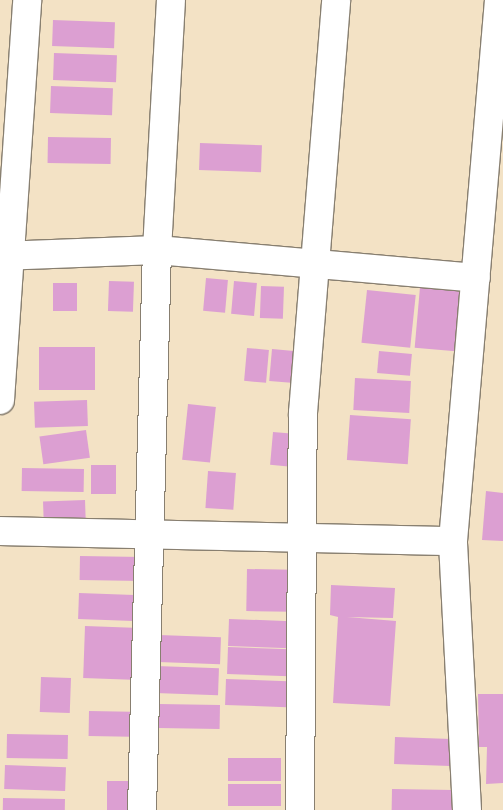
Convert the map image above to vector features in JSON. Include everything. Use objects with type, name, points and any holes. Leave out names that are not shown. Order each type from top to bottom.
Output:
[{"type":"street","points":[[0,400],[5,256],[27,0]]},
{"type":"street","points":[[142,810],[153,536],[157,250],[171,0]]},
{"type":"street","points":[[300,810],[304,539],[303,413],[312,267],[336,0]]},
{"type":"street","points":[[467,810],[453,541],[499,0]]},
{"type":"street","points":[[5,256],[157,250],[312,267],[476,278]]},
{"type":"street","points":[[0,531],[153,536],[453,541]]},
{"type":"building","points":[[53,20],[115,22],[114,48],[52,46]]},
{"type":"building","points":[[54,53],[117,55],[116,82],[53,80]]},
{"type":"building","points":[[51,86],[113,88],[112,115],[50,113]]},
{"type":"building","points":[[48,137],[111,138],[111,164],[48,163]]},
{"type":"building","points":[[200,143],[262,145],[261,172],[199,170]]},
{"type":"building","points":[[206,278],[228,280],[225,313],[203,311]]},
{"type":"building","points":[[109,281],[134,282],[133,312],[108,311]]},
{"type":"building","points":[[234,281],[257,283],[254,316],[231,314]]},
{"type":"building","points":[[53,283],[77,283],[77,311],[53,311]]},
{"type":"building","points":[[261,286],[284,287],[283,319],[260,318]]},
{"type":"building","points":[[420,287],[467,291],[462,352],[415,348]]},
{"type":"building","points":[[367,290],[416,295],[410,348],[361,343]]},
{"type":"building","points":[[39,347],[95,347],[95,390],[39,390]]},
{"type":"building","points":[[247,348],[269,350],[266,383],[244,381]]},
{"type":"building","points":[[272,349],[294,351],[291,383],[269,381]]},
{"type":"building","points":[[379,351],[412,354],[410,376],[377,373]]},
{"type":"building","points":[[355,378],[411,381],[409,413],[353,410]]},
{"type":"building","points":[[87,400],[88,426],[35,428],[34,402]]},
{"type":"building","points":[[188,404],[216,407],[210,463],[182,460]]},
{"type":"building","points":[[350,415],[411,419],[408,464],[347,460]]},
{"type":"building","points":[[86,430],[90,458],[43,464],[39,437]]},
{"type":"building","points":[[273,432],[294,434],[291,467],[270,465]]},
{"type":"building","points":[[91,465],[116,465],[116,494],[91,494]]},
{"type":"building","points":[[22,468],[84,469],[84,492],[22,491]]},
{"type":"building","points":[[208,471],[236,473],[233,510],[205,508]]},
{"type":"building","points":[[486,491],[503,493],[503,541],[482,540]]},
{"type":"building","points":[[85,500],[86,524],[44,525],[43,501]]},
{"type":"building","points":[[80,556],[142,557],[142,581],[80,580]]},
{"type":"building","points":[[247,569],[293,570],[292,612],[246,611]]},
{"type":"building","points":[[331,585],[395,588],[393,618],[347,617],[396,621],[390,706],[333,703],[338,617],[330,615]]},
{"type":"building","points":[[79,593],[141,595],[140,621],[78,619]]},
{"type":"building","points":[[229,619],[291,621],[290,648],[228,646]]},
{"type":"building","points":[[85,626],[147,628],[145,680],[83,678]]},
{"type":"building","points":[[159,635],[221,637],[220,664],[158,662]]},
{"type":"building","points":[[228,647],[290,649],[289,676],[227,674]]},
{"type":"building","points":[[156,666],[219,668],[218,695],[155,693]]},
{"type":"building","points":[[41,677],[71,678],[70,713],[40,712]]},
{"type":"building","points":[[226,679],[288,681],[287,707],[225,705]]},
{"type":"building","points":[[478,694],[503,694],[503,783],[486,784],[487,747],[479,747]]},
{"type":"building","points":[[159,704],[220,705],[220,729],[159,728]]},
{"type":"building","points":[[89,711],[145,712],[145,737],[89,736]]},
{"type":"building","points":[[7,734],[68,735],[68,759],[7,758]]},
{"type":"building","points":[[395,737],[458,739],[457,766],[394,764]]},
{"type":"building","points":[[228,758],[281,758],[281,781],[228,781]]},
{"type":"building","points":[[5,765],[66,767],[65,791],[4,789]]},
{"type":"building","points":[[107,781],[133,781],[133,810],[107,810]]},
{"type":"building","points":[[228,784],[281,784],[281,806],[228,806]]},
{"type":"building","points":[[392,789],[454,790],[454,810],[392,810]]},
{"type":"building","points":[[3,798],[65,799],[65,810],[3,810]]}]
